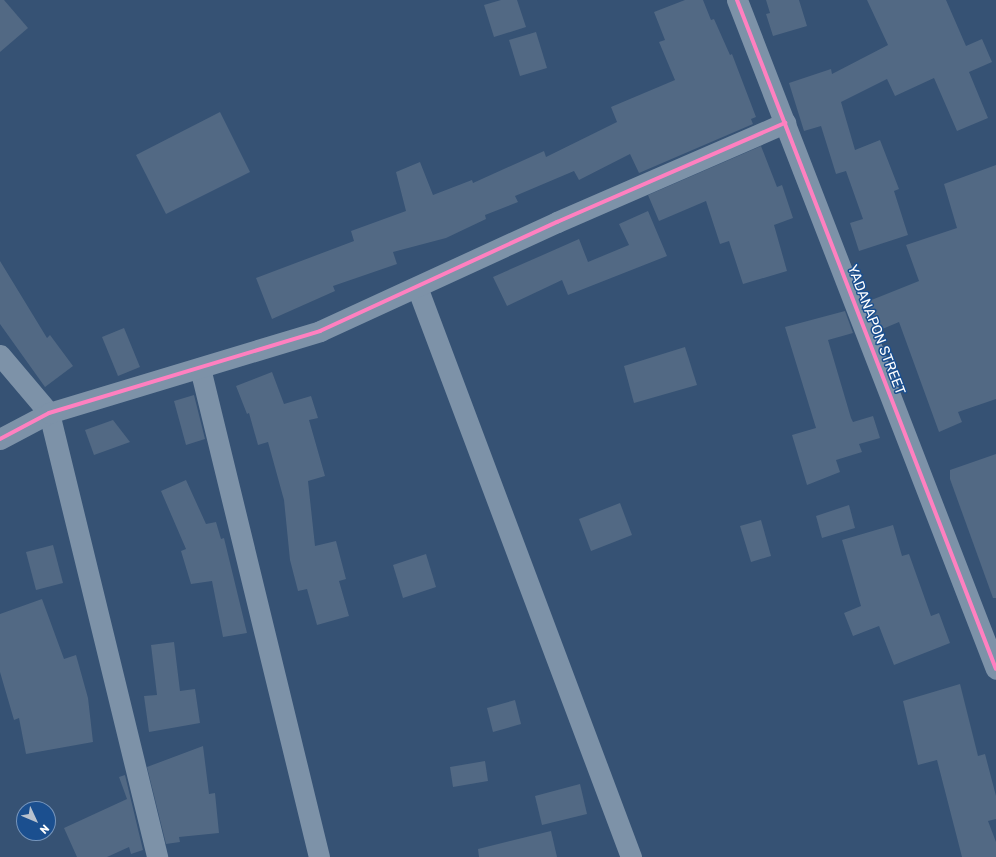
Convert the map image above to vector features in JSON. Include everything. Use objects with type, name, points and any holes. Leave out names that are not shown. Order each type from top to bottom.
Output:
[{"type":"street","name":"YADANAPON STREET","points":[[737,0],[996,669]]},
{"type":"street","points":[[0,439],[49,413],[320,331],[785,123]]},
{"type":"street","points":[[416,287],[632,857]]},
{"type":"street","points":[[0,355],[49,413],[157,857]]},
{"type":"street","points":[[200,368],[319,857]]},
{"type":"building","points":[[0,0],[4,0],[28,28],[0,52]]},
{"type":"building","points":[[501,0],[517,0],[526,27],[494,37],[484,5]]},
{"type":"building","points":[[685,0],[703,0],[711,20],[714,19],[730,55],[732,54],[756,117],[751,119],[753,124],[639,173],[630,154],[579,180],[574,171],[515,196],[518,202],[485,215],[486,219],[446,238],[393,252],[397,264],[333,286],[335,291],[272,319],[256,278],[354,241],[351,231],[406,211],[396,172],[420,162],[433,195],[472,180],[473,183],[544,151],[546,157],[617,122],[611,107],[675,80],[659,42],[665,40],[654,12]]},
{"type":"building","points":[[766,0],[799,0],[807,26],[773,36],[766,14],[770,13]]},
{"type":"building","points":[[867,0],[946,0],[966,46],[982,39],[992,62],[969,72],[988,118],[957,131],[934,78],[895,96],[887,79],[841,102],[855,150],[880,140],[899,189],[894,191],[908,235],[859,251],[850,223],[863,219],[846,171],[836,174],[821,126],[804,131],[789,83],[831,69],[832,74],[888,45]]},
{"type":"building","points":[[536,32],[547,68],[520,76],[509,40]]},
{"type":"building","points":[[220,112],[250,172],[166,214],[136,155]]},
{"type":"building","points":[[761,146],[777,187],[782,185],[793,218],[774,225],[787,271],[743,284],[729,241],[720,244],[706,201],[659,221],[648,195]]},
{"type":"building","points":[[996,165],[996,399],[958,412],[962,422],[939,432],[899,322],[880,330],[877,327],[868,305],[869,301],[919,281],[906,245],[957,228],[944,184]]},
{"type":"building","points":[[648,211],[667,256],[568,295],[562,280],[507,306],[493,277],[579,239],[588,262],[629,245],[619,224]]},
{"type":"building","points":[[0,261],[47,338],[50,335],[73,366],[45,387],[0,324]]},
{"type":"building","points":[[845,311],[853,333],[828,340],[853,422],[873,416],[880,438],[859,444],[862,452],[836,460],[840,472],[807,485],[792,435],[816,428],[785,327]]},
{"type":"building","points":[[124,328],[140,367],[118,376],[102,337]]},
{"type":"building","points":[[685,347],[697,385],[634,403],[624,366]]},
{"type":"building","points":[[272,372],[284,404],[311,396],[318,418],[309,420],[325,476],[308,481],[315,546],[336,541],[346,579],[339,581],[349,616],[317,625],[307,589],[298,591],[290,560],[284,500],[268,442],[258,445],[249,413],[247,414],[236,386]]},
{"type":"building","points":[[194,395],[205,439],[186,445],[174,401]]},
{"type":"building","points":[[113,420],[130,442],[94,455],[85,430]]},
{"type":"building","points":[[996,454],[996,598],[993,598],[950,479],[950,470]]},
{"type":"building","points":[[186,480],[206,524],[216,522],[221,539],[224,538],[247,633],[223,637],[212,581],[191,584],[181,551],[186,549],[161,491]]},
{"type":"building","points":[[620,503],[632,535],[591,551],[579,519]]},
{"type":"building","points":[[849,505],[855,528],[822,538],[816,516]]},
{"type":"building","points":[[761,520],[771,556],[751,562],[740,526]]},
{"type":"building","points":[[893,525],[902,556],[909,554],[931,616],[939,613],[950,643],[894,665],[879,626],[853,636],[844,613],[861,606],[842,540]]},
{"type":"building","points":[[53,545],[63,583],[36,590],[26,552]]},
{"type":"building","points":[[426,554],[436,587],[403,598],[393,565]]},
{"type":"building","points":[[42,599],[64,659],[76,655],[88,698],[93,742],[26,754],[19,718],[14,720],[0,672],[0,614]]},
{"type":"building","points":[[174,642],[180,691],[195,689],[200,723],[149,732],[144,696],[157,695],[151,645]]},
{"type":"building","points":[[960,684],[978,756],[985,754],[996,796],[996,819],[988,821],[996,842],[996,857],[962,857],[937,760],[918,765],[903,701]]},
{"type":"building","points":[[515,700],[521,724],[493,732],[487,708]]},
{"type":"building","points":[[203,746],[209,794],[215,793],[219,833],[179,837],[180,842],[166,844],[147,767]]},
{"type":"building","points":[[485,761],[488,781],[453,787],[450,767]]},
{"type":"building","points":[[125,775],[143,850],[131,854],[129,847],[107,857],[77,857],[64,828],[127,799],[119,777]]},
{"type":"building","points":[[580,784],[587,814],[542,825],[535,796]]},
{"type":"building","points":[[551,831],[557,857],[479,857],[478,849]]},
{"type":"cycle path","points":[[737,0],[996,669]]},
{"type":"cycle path","points":[[0,439],[49,413],[320,331],[557,222],[785,123]]}]
